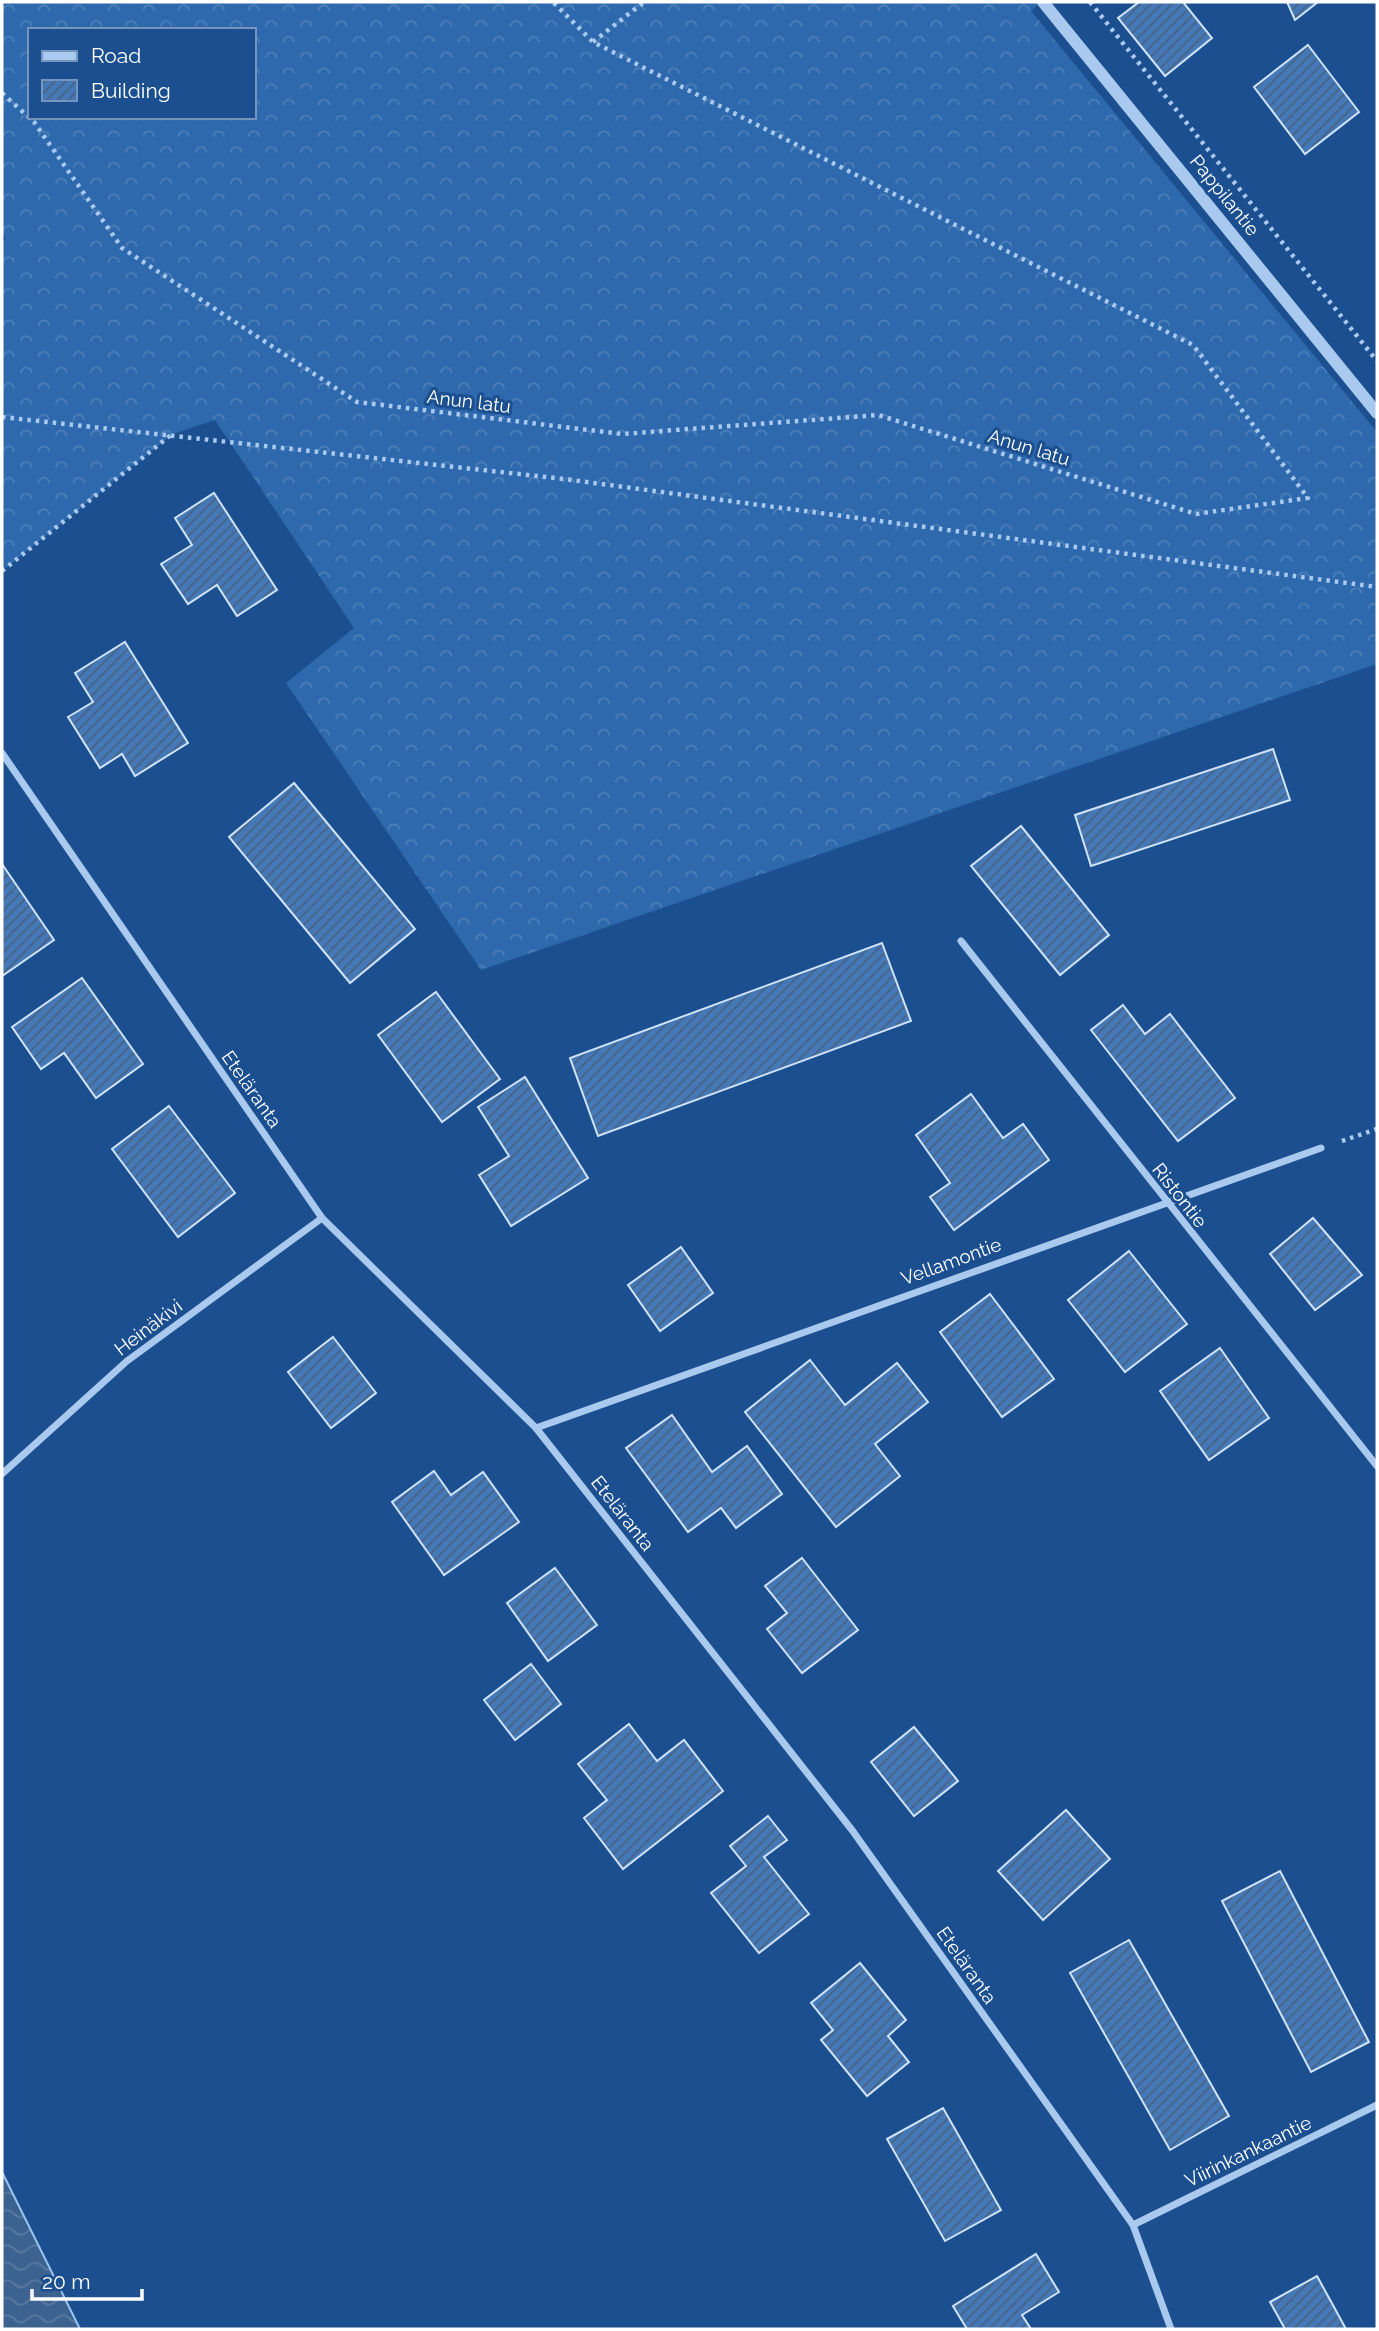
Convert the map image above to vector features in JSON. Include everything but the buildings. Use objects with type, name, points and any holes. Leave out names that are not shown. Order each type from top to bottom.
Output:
[{"type":"street","name":"Pappilantie","points":[[1043,2],[1377,414]]},
{"type":"street","name":"Eteläranta","points":[[2,753],[322,1218],[536,1427],[852,1830],[1133,2225],[1171,2329]]},
{"type":"street","name":"Ristontie","points":[[961,941],[1377,1466]]},
{"type":"street","name":"Vellamontie","points":[[536,1427],[1165,1201],[1321,1148]]},
{"type":"street","name":"Heinäkivi","points":[[2,1474],[127,1361],[322,1218]]},
{"type":"street","name":"Viirinkankaantie","points":[[1133,2225],[1377,2105]]},
{"type":"path","name":"Anun latu","points":[[31,119],[122,248],[357,402],[622,433],[878,415],[1196,514],[1308,498],[1194,345],[593,42],[554,2]]},
{"type":"path","points":[[593,42],[644,2]]},
{"type":"path","name":"Pappilantie","points":[[1090,2],[1377,360]]},
{"type":"path","name":"Anun latu","points":[[2,93],[28,117]]},
{"type":"path","points":[[2,417],[564,479],[1377,587]]},
{"type":"path","points":[[2,571],[173,434]]},
{"type":"path","points":[[1321,1148],[1377,1129]]},
{"type":"green space","points":[[2,2],[1041,2],[1031,11],[1377,432],[1377,664],[481,970],[286,683],[354,628],[215,420],[173,434],[2,571],[2,241],[6,239],[2,233]]},
{"type":"water","points":[[2,2172],[80,2329],[2,2329]]}]
